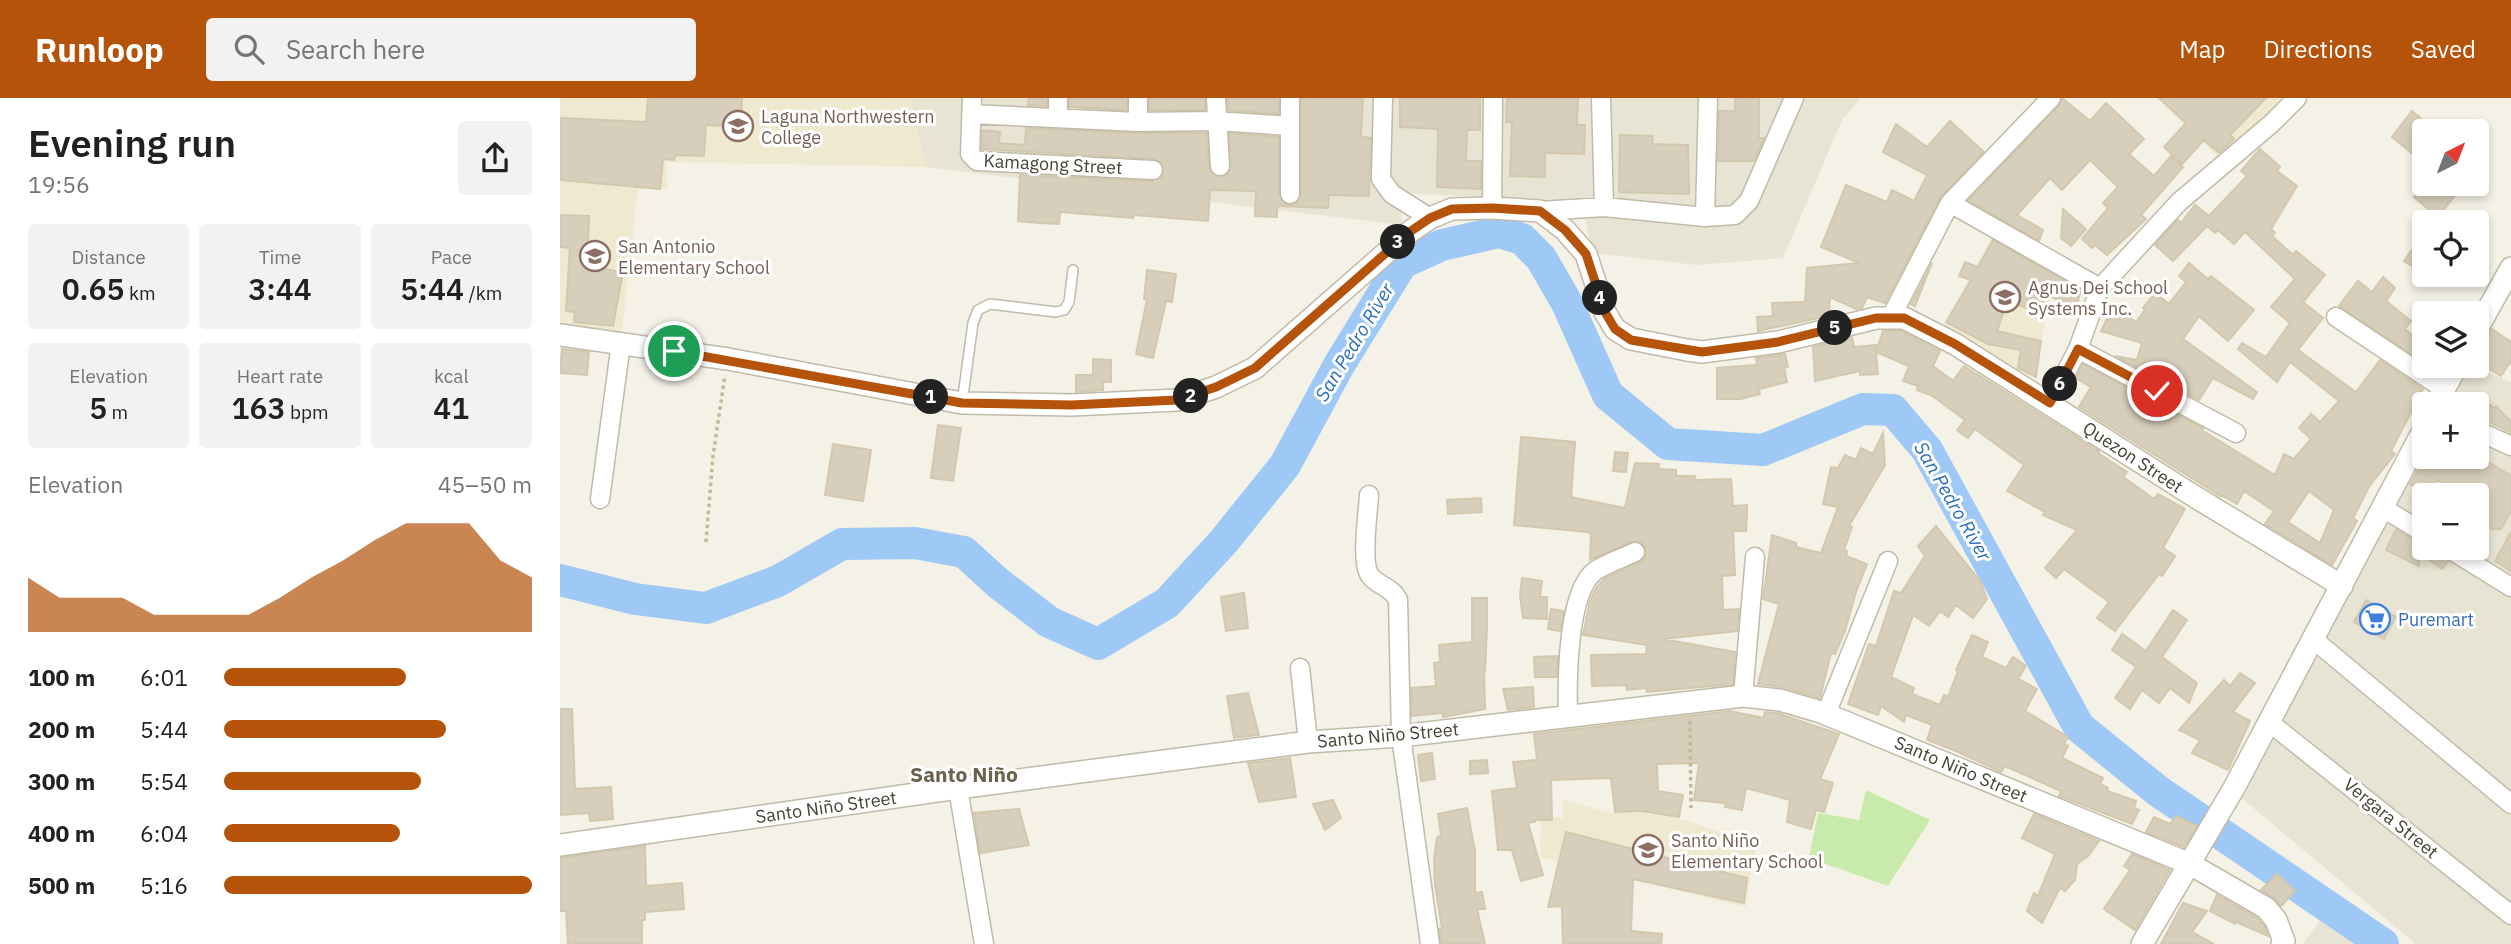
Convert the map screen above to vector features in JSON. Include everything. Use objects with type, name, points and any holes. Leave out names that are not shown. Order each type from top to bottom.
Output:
[{"type":"street","points":[[1058,98],[1058,118]]},
{"type":"street","points":[[1138,98],[1138,122]]},
{"type":"street","points":[[1216,98],[1220,166]]},
{"type":"street","points":[[1290,98],[1290,194]]},
{"type":"street","points":[[1383,98],[1381,179],[1392,194],[1430,218]]},
{"type":"street","points":[[1492,208],[1493,98]]},
{"type":"street","points":[[1601,98],[1604,207]]},
{"type":"street","points":[[1705,217],[1708,98]]},
{"type":"street","points":[[560,335],[728,359],[962,403],[1072,405],[1177,400],[1216,387],[1255,368],[1401,239],[1430,218],[1452,209],[1540,211],[1604,207],[1705,217],[1735,215],[1749,201],[1794,98]]},
{"type":"street","points":[[1891,317],[1950,203],[2051,98]]},
{"type":"street","points":[[2050,403],[2078,349],[2100,288],[2179,202],[2271,124],[2297,98]]},
{"type":"street","points":[[972,106],[1058,118],[1138,122],[1217,121],[1290,126]]},
{"type":"street","name":"Kamagong Street","points":[[972,106],[970,153],[977,161],[1153,170]]},
{"type":"street","points":[[1950,203],[2100,288]]},
{"type":"street","name":"Quezon Street","points":[[1540,211],[1565,230],[1586,254],[1605,312],[1615,329],[1631,340],[1702,352],[1778,342],[1891,317],[1904,318],[1919,324],[2050,403],[2189,493],[2342,586]]},
{"type":"street","points":[[2489,308],[2511,268]]},
{"type":"street","points":[[2336,317],[2434,392]]},
{"type":"street","points":[[600,499],[621,343]]},
{"type":"street","points":[[2078,349],[2236,433]]},
{"type":"street","points":[[2489,436],[2511,446]]},
{"type":"street","points":[[2142,944],[2234,789],[2412,452]]},
{"type":"street","points":[[1369,495],[1366,564],[1368,573],[1395,593],[1398,600],[1401,736],[1430,944]]},
{"type":"street","points":[[2383,508],[2412,526]]},
{"type":"street","points":[[1568,715],[1567,673],[1571,634],[1585,585],[1595,572],[1635,551]]},
{"type":"street","points":[[1743,696],[1755,557]]},
{"type":"street","points":[[2467,560],[2511,587]]},
{"type":"street","points":[[1826,714],[1888,561]]},
{"type":"street","points":[[2313,639],[2511,804]]},
{"type":"street","points":[[1300,668],[1308,742]]},
{"type":"street","name":"Santo Niño Street","points":[[560,845],[958,788],[1308,742],[1401,736],[1743,696],[1780,700],[1826,714],[2194,856],[2266,908],[2276,920],[2285,943]]},
{"type":"street","name":"Vergara Street","points":[[2269,722],[2511,915]]},
{"type":"street","points":[[958,788],[984,944]]},
{"type":"lane","points":[[962,403],[973,323],[978,310],[990,304],[1056,312],[1064,310],[1069,302],[1073,270]]},
{"type":"path","points":[[706,542],[713,456],[728,359]]},
{"type":"path","points":[[1689,701],[1691,808]]},
{"type":"shaded area","name":"Laguna Northwestern College","points":[[560,98],[910,98],[925,167],[666,162],[668,189],[638,189],[622,331],[560,324]]},
{"type":"shaded area","points":[[910,98],[1861,98],[1842,120],[1783,258],[1697,265],[1592,253],[1582,202],[1400,193],[1402,225],[925,167]]},
{"type":"shaded area","points":[[2157,98],[2281,98],[2221,160]]},
{"type":"shaded area","name":"Agnus Dei School Systems Inc.","points":[[1994,232],[2057,268],[2033,378],[1944,326]]},
{"type":"shaded area","points":[[2489,373],[2511,382],[2511,795],[2325,638],[2416,469],[2489,469],[2489,392],[2457,392],[2464,378],[2489,378]]},
{"type":"shaded area","points":[[2317,652],[2511,816],[2511,944],[2416,944],[2239,796]]},
{"type":"shaded area","name":"Santo Niño Elementary School","points":[[1562,799],[1610,813],[1647,813],[1688,821],[1757,844],[1745,907],[1540,857],[1541,815],[1563,818]]},
{"type":"shaded area","points":[[2320,920],[2356,944],[2303,944]]},
{"type":"green space","points":[[1866,790],[1930,820],[1888,886],[1809,858],[1818,813],[1859,820]]},
{"type":"building","points":[[648,98],[742,98],[741,127],[706,125],[704,156],[675,155],[674,160],[663,159],[660,189],[560,180],[560,118],[646,122]]},
{"type":"building","points":[[1029,98],[1047,98],[1047,106],[1028,105]]},
{"type":"building","points":[[1069,98],[1127,98],[1127,110],[1069,107]]},
{"type":"building","points":[[1149,98],[1205,98],[1205,110],[1149,110]]},
{"type":"building","points":[[1227,98],[1279,98],[1279,114],[1228,110]]},
{"type":"building","points":[[1301,98],[1363,98],[1361,137],[1371,138],[1369,196],[1329,195],[1328,208],[1277,206],[1277,217],[1255,216],[1256,191],[1210,190],[1208,221],[1060,212],[1059,224],[1018,221],[1020,175],[1152,181],[1162,177],[1163,165],[1154,159],[982,149],[982,130],[1000,132],[999,143],[1025,145],[1026,128],[1207,133],[1209,167],[1214,176],[1220,177],[1226,176],[1230,170],[1229,133],[1279,137],[1279,195],[1284,203],[1291,205],[1299,200],[1301,194]]},
{"type":"building","points":[[1400,98],[1480,98],[1480,130],[1467,130],[1466,161],[1481,161],[1481,189],[1437,187],[1438,129],[1400,127]]},
{"type":"building","points":[[1507,98],[1578,98],[1577,125],[1585,125],[1584,154],[1545,153],[1545,177],[1510,176],[1512,122],[1506,122]]},
{"type":"building","points":[[1735,98],[1759,98],[1759,138],[1764,138],[1754,161],[1718,161],[1719,111],[1735,111]]},
{"type":"building","points":[[2062,98],[2090,121],[2106,103],[2144,139],[2129,154],[2154,176],[2171,156],[2183,167],[2141,215],[2146,219],[2107,255],[2095,245],[2092,248],[2082,239],[2108,208],[2103,203],[2118,187],[2090,160],[2062,190],[2050,178],[2017,215],[2043,230],[2039,241],[1968,200],[2059,106]]},
{"type":"building","points":[[2159,98],[2266,98],[2230,135],[2234,139],[2219,153],[2204,140],[2182,164],[2164,147],[2186,123]]},
{"type":"building","points":[[2412,111],[2422,119],[2412,119],[2412,153],[2392,137]]},
{"type":"building","points":[[1950,121],[1984,152],[1940,198],[1885,303],[1867,297],[1862,308],[1856,309],[1830,297],[1829,316],[1758,331],[1757,317],[1773,316],[1772,303],[1805,302],[1807,268],[1859,263],[1821,247],[1846,185],[1887,202],[1892,190],[1914,201],[1927,175],[1883,152],[1896,124],[1927,147]]},
{"type":"building","points":[[1620,135],[1653,136],[1652,144],[1688,145],[1689,194],[1619,192]]},
{"type":"building","points":[[2260,149],[2280,167],[2277,171],[2297,186],[2271,229],[2275,233],[2272,236],[2293,255],[2296,251],[2325,275],[2303,302],[2323,318],[2298,350],[2356,392],[2380,360],[2423,389],[2421,392],[2412,392],[2412,410],[2391,451],[2395,454],[2370,485],[2353,518],[2357,521],[2332,565],[2265,524],[2274,511],[2244,491],[2237,504],[2220,496],[2079,407],[2091,387],[2076,378],[2083,364],[2203,428],[2203,431],[2275,475],[2284,454],[2294,459],[2311,439],[2299,428],[2311,414],[2320,422],[2339,401],[2290,362],[2277,382],[2238,349],[2242,343],[2266,357],[2290,323],[2271,307],[2295,279],[2245,232],[2234,244],[2218,230],[2215,233],[2207,226],[2173,261],[2155,245],[2178,220],[2181,223],[2195,205],[2209,216],[2247,176],[2241,171]],"holes":[[[2309,491],[2334,510],[2320,543],[2288,522]]]},
{"type":"building","points":[[2454,196],[2444,210],[2430,210],[2414,197]]},
{"type":"building","points":[[2063,209],[2086,229],[2071,246],[2061,238]]},
{"type":"building","points":[[560,215],[589,216],[587,266],[623,272],[613,326],[574,322],[575,312],[566,311],[570,248],[560,247]]},
{"type":"building","name":"Agnus Dei School Systems Inc.","points":[[1993,240],[2081,290],[2076,308],[2045,294],[2044,313],[2007,302],[1997,331],[2041,341],[2036,377],[2018,368],[2021,350],[1988,344],[1946,322],[1971,280],[1959,276],[1965,262],[1978,267]]},
{"type":"building","points":[[2412,249],[2412,266],[2404,261]]},
{"type":"building","points":[[1932,263],[1915,306],[1911,304]]},
{"type":"building","points":[[2189,263],[2208,279],[2211,276],[2254,310],[2228,341],[2199,316],[2183,339],[2257,392],[2253,399],[2213,378],[2199,400],[2115,356],[2137,360],[2142,343],[2101,331],[2113,306],[2136,322],[2155,293],[2169,304],[2186,282],[2179,276]]},
{"type":"building","points":[[1147,270],[1176,274],[1172,302],[1166,301],[1153,358],[1136,354],[1147,299],[1144,299]]},
{"type":"building","points":[[2383,277],[2395,288],[2386,301],[2411,321],[2405,329],[2412,335],[2412,354],[2339,306],[2358,281],[2372,292]]},
{"type":"building","points":[[2492,329],[2511,342],[2511,361],[2501,376],[2489,369],[2489,334]]},
{"type":"building","points":[[1883,331],[1901,331],[1940,351],[1933,366],[1953,381],[1964,366],[2099,451],[2098,453],[2127,472],[2123,477],[2154,499],[2158,494],[2185,509],[2163,548],[2175,556],[2162,576],[2159,574],[2115,631],[2097,618],[2109,602],[2064,569],[2056,578],[2045,568],[2077,530],[2043,515],[2045,512],[2007,491],[2024,465],[1975,429],[1968,438],[1957,430],[1965,420],[1931,395],[1917,390],[1918,386],[1903,381],[1909,366],[1876,352]]},
{"type":"building","points":[[1852,337],[1854,347],[1876,345],[1878,374],[1860,375],[1860,371],[1815,381],[1813,347]]},
{"type":"building","points":[[562,349],[589,352],[587,375],[560,373]]},
{"type":"building","points":[[1785,354],[1787,382],[1759,389],[1760,394],[1741,399],[1717,399],[1717,368],[1757,365],[1756,358]]},
{"type":"building","points":[[1093,359],[1111,360],[1111,382],[1103,382],[1103,390],[1076,392],[1076,375],[1093,375]]},
{"type":"building","points":[[2489,404],[2495,409],[2496,406],[2511,422],[2511,433],[2489,422]]},
{"type":"building","points":[[938,425],[961,428],[953,481],[931,478]]},
{"type":"building","points":[[1883,433],[1885,465],[1849,526],[1852,527],[1844,550],[1847,551],[1846,556],[1867,564],[1845,631],[1835,654],[1831,653],[1820,698],[1783,687],[1758,684],[1779,604],[1763,599],[1772,535],[1796,543],[1796,547],[1821,553],[1838,507],[1823,504],[1831,467],[1838,468],[1845,455],[1856,460],[1861,448],[1873,454]]},
{"type":"building","points":[[1521,437],[1575,442],[1571,497],[1625,508],[1635,463],[1659,464],[1658,469],[1676,470],[1676,476],[1695,476],[1694,480],[1731,479],[1733,506],[1747,505],[1746,531],[1733,531],[1735,575],[1722,576],[1723,610],[1739,609],[1737,631],[1663,639],[1735,652],[1733,684],[1647,692],[1646,688],[1627,690],[1626,685],[1592,686],[1591,655],[1646,654],[1647,645],[1583,635],[1590,601],[1596,588],[1605,578],[1645,558],[1645,548],[1641,542],[1631,542],[1590,560],[1591,534],[1588,532],[1514,525]]},
{"type":"building","points":[[833,444],[871,450],[863,501],[825,495]]},
{"type":"building","points":[[1615,452],[1628,453],[1626,472],[1613,471]]},
{"type":"building","points":[[2489,463],[2511,476],[2511,511],[2501,529],[2492,529],[2489,528],[2489,483],[2442,483],[2438,480],[2436,483],[2410,484],[2419,469],[2489,469]]},
{"type":"building","points":[[1481,498],[1482,512],[1448,514],[1447,500]]},
{"type":"building","points":[[1936,526],[1980,581],[1987,599],[1973,618],[1956,605],[1948,617],[1940,611],[1929,626],[1913,615],[1891,677],[1914,688],[1912,694],[1940,705],[1944,695],[1948,697],[1958,671],[1956,670],[1972,635],[1988,642],[1982,657],[2006,668],[2013,657],[2026,666],[2018,679],[2037,689],[2025,711],[2068,737],[2064,744],[2068,746],[2062,758],[2103,778],[2100,784],[2108,788],[2107,791],[2136,801],[2134,808],[2139,810],[2132,824],[2059,796],[2061,791],[2005,766],[2001,772],[1927,740],[1932,725],[1906,715],[1904,722],[1881,706],[1878,715],[1848,704],[1869,644],[1876,646],[1894,591],[1901,593],[1925,556],[1918,546]]},
{"type":"building","points":[[2396,529],[2412,539],[2412,560],[2419,560],[2419,566],[2386,550]]},
{"type":"building","points":[[2511,532],[2511,571],[2495,561]]},
{"type":"building","points":[[2430,560],[2448,561],[2442,569]]},
{"type":"building","points":[[1522,578],[1542,581],[1540,597],[1547,597],[1547,619],[1523,618],[1520,595]]},
{"type":"building","points":[[1244,593],[1248,628],[1226,631],[1221,597]]},
{"type":"building","points":[[1472,598],[1487,598],[1485,709],[1443,717],[1443,713],[1412,716],[1411,688],[1436,686],[1434,663],[1440,662],[1439,645],[1472,642]]},
{"type":"building","name":"Puremart","points":[[2366,600],[2396,617],[2384,639],[2354,622]]},
{"type":"building","points":[[1551,609],[1564,611],[1560,631],[1548,629]]},
{"type":"building","points":[[2173,610],[2187,620],[2162,657],[2197,683],[2189,703],[2170,688],[2159,703],[2142,690],[2130,709],[2115,698],[2136,667],[2112,650],[2122,634],[2146,651]]},
{"type":"building","points":[[1558,656],[1557,677],[1535,677],[1534,657]]},
{"type":"building","points":[[2240,673],[2255,683],[2233,712],[2250,721],[2228,770],[2192,753],[2200,740],[2179,730],[2224,680],[2230,686]]},
{"type":"building","points":[[1533,687],[1534,707],[1508,710],[1503,689]]},
{"type":"building","points":[[1248,693],[1259,735],[1234,738],[1227,696]]},
{"type":"building","points":[[560,709],[572,709],[575,789],[611,787],[613,819],[590,821],[589,813],[560,815]]},
{"type":"building","points":[[1730,711],[1749,715],[1749,718],[1750,715],[1763,718],[1765,712],[1777,713],[1839,734],[1820,779],[1833,783],[1824,812],[1816,810],[1811,829],[1787,822],[1790,800],[1746,788],[1742,810],[1725,807],[1726,803],[1694,800],[1699,763],[1657,764],[1658,791],[1683,795],[1679,817],[1642,811],[1615,812],[1611,778],[1551,780],[1552,820],[1535,820],[1528,823],[1543,875],[1521,881],[1512,850],[1498,850],[1492,791],[1517,788],[1513,762],[1537,760],[1534,734]]},
{"type":"building","points":[[1432,753],[1435,779],[1421,781],[1418,755]]},
{"type":"building","points":[[1290,758],[1296,797],[1259,802],[1248,763]]},
{"type":"building","points":[[1487,760],[1488,773],[1470,774],[1470,761]]},
{"type":"building","points":[[1333,800],[1341,818],[1325,830],[1313,804]]},
{"type":"building","points":[[1467,808],[1475,851],[1475,893],[1482,892],[1485,909],[1477,909],[1485,944],[1441,944],[1439,929],[1442,928],[1434,860],[1437,837],[1441,836],[1438,814]]},
{"type":"building","points":[[1019,809],[1029,845],[980,853],[974,813]]},
{"type":"building","points":[[2034,814],[2099,841],[2088,856],[2077,864],[2075,880],[2065,891],[2060,888],[2042,923],[2027,911],[2034,893],[2038,896],[2055,854],[2022,838]]},
{"type":"building","points":[[2177,816],[2197,826],[2184,847],[2146,832],[2154,817],[2170,824]]},
{"type":"building","points":[[1566,832],[1747,878],[1744,903],[1633,879],[1631,931],[1662,934],[1661,944],[1563,944],[1562,906],[1548,907]]},
{"type":"building","points":[[645,846],[646,886],[682,883],[684,909],[645,912],[645,920],[642,920],[642,944],[568,944],[566,911],[560,911],[560,858]]},
{"type":"building","points":[[2132,854],[2170,870],[2135,930],[2104,909],[2130,870],[2124,866]]},
{"type":"building","points":[[2277,874],[2295,891],[2281,906],[2261,890]]},
{"type":"building","points":[[2217,895],[2257,918],[2265,927],[2268,936],[2210,911]]},
{"type":"building","points":[[2183,903],[2207,911],[2192,932],[2214,944],[2161,944]]},
{"type":"waterway","name":"San Pedro River","points":[[560,580],[635,599],[706,608],[778,581],[842,544],[915,543],[964,552],[998,583],[1049,622],[1098,644],[1167,603],[1224,541],[1285,465],[1339,365],[1402,263],[1442,245],[1499,232],[1522,239],[1541,258],[1567,303],[1608,395],[1668,444],[1763,450],[1863,409],[1893,410],[1927,450],[2079,727],[2158,791],[2383,944]]},
{"type":"place","name":"Laguna Northwestern College","points":[[738,126]]},
{"type":"place","name":"San Antonio Elementary School","points":[[595,256]]},
{"type":"place","name":"Agnus Dei School Systems Inc.","points":[[2005,297]]},
{"type":"place","name":"Puremart","points":[[2375,619]]},
{"type":"place","name":"Santo Niño Elementary School","points":[[1648,850]]},
{"type":"district","name":"Santo Niño","points":[[964,774]]},
{"type":"route","points":[[674,351],[962,403],[1072,405],[1177,400],[1216,387],[1255,368],[1411,231],[1430,218],[1452,209],[1492,208],[1540,211],[1565,230],[1586,254],[1605,312],[1615,329],[1631,340],[1702,352],[1778,342],[1876,318],[1904,318],[1955,344],[2050,403],[2078,349],[2157,391]]}]
